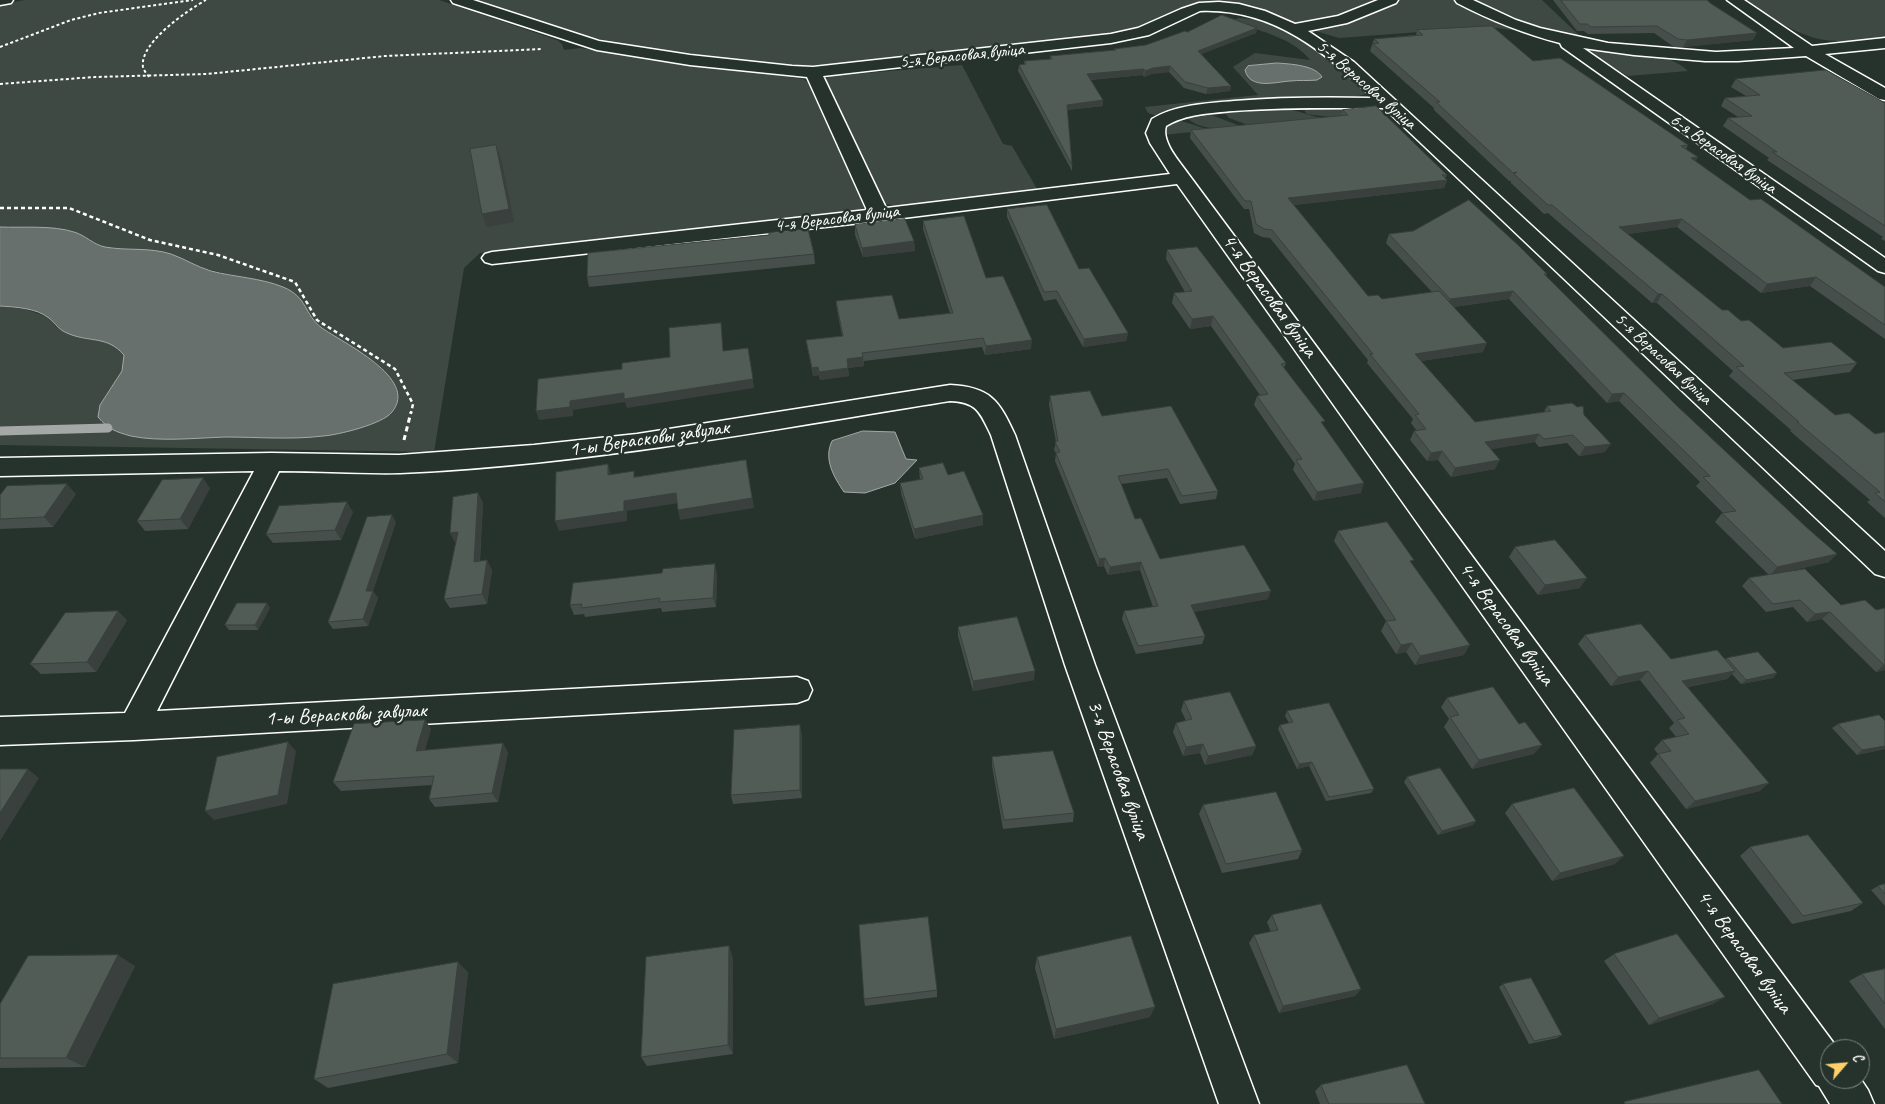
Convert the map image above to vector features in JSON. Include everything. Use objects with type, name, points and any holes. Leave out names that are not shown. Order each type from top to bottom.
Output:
[{"type":"street","points":[[0,1],[6,0]]},
{"type":"street","name":"5-я Верасовая вуліца","points":[[458,0],[580,41],[606,47],[712,63],[813,72],[1105,40],[1148,30],[1188,10],[1214,5],[1251,10],[1272,17],[1297,28],[1348,65],[1885,567]]},
{"type":"street","points":[[1297,28],[1342,20],[1391,0]]},
{"type":"street","points":[[1462,0],[1502,20],[1562,41],[1606,48],[1701,57],[1747,56],[1885,43]]},
{"type":"street","points":[[1734,0],[1808,51],[1885,95]]},
{"type":"street","name":"6-я Верасовая вуліца","points":[[1562,41],[1885,267]]},
{"type":"street","points":[[813,72],[879,215]]},
{"type":"street","name":"4-я Верасовая вуліца","points":[[1389,103],[1275,102],[1186,112],[1169,116],[1158,123],[1155,133],[1159,143],[1182,178],[1820,1057]]},
{"type":"street","name":"4-я Верасовая вуліца","points":[[492,258],[879,215],[1182,178]]},
{"type":"street","name":"1-ы Верасковы завулак","points":[[0,468],[271,462],[399,464],[534,454],[637,442],[950,393],[968,393],[982,399],[990,406],[1003,435]]},
{"type":"street","name":"3-я Верасовая вуліца","points":[[1003,435],[1080,665],[1239,1104]]},
{"type":"street","points":[[134,726],[271,462]]},
{"type":"street","name":"1-ы Верасковы завулак","points":[[0,731],[134,726],[797,690]]},
{"type":"street","points":[[1843,1089],[1854,1104]]},
{"type":"path","points":[[0,46],[71,20],[99,13],[193,0]]},
{"type":"path","points":[[149,77],[142,66],[148,50],[183,13],[206,0]]},
{"type":"path","points":[[0,84],[95,77],[207,74],[385,56],[548,49]]},
{"type":"path","points":[[0,208],[69,208],[150,240],[218,254],[294,282],[317,320],[395,369],[412,404],[399,464]]},
{"type":"shaded area","points":[[24,0],[439,0],[557,40],[562,44],[564,50],[580,48],[803,79],[811,84],[865,206],[862,210],[855,213],[480,253],[464,268],[434,452],[0,445],[0,306],[25,309],[48,317],[56,326],[81,338],[116,345],[124,355],[122,371],[100,405],[381,367],[364,354],[323,329],[313,320],[309,312],[267,283],[120,249],[103,247],[73,231],[0,227],[0,5]]},
{"type":"shaded area","points":[[474,0],[1542,0],[1582,38],[1486,27],[1339,38],[1306,28],[1265,11],[1220,2],[1118,35],[840,64],[792,66],[633,48],[588,36]]},
{"type":"shaded area","points":[[1747,0],[1885,0],[1885,37],[1844,41],[1813,37],[1779,22]]},
{"type":"shaded area","points":[[1239,18],[1258,20],[1276,25],[1293,33],[1339,66],[1367,91],[1366,94],[1354,97],[1253,100],[1157,116],[1148,113],[1145,107],[1258,95],[1233,67],[1255,53],[1310,60],[1303,52],[1286,41],[1233,20]]},
{"type":"shaded area","points":[[1602,49],[1659,57],[1670,60],[1688,71],[1628,76],[1590,54],[1592,50]]},
{"type":"shaded area","points":[[1277,63],[1308,68],[1319,73],[1322,77],[1317,80],[1257,83],[1248,76],[1245,70],[1248,66]]},
{"type":"shaded area","points":[[962,65],[1003,144],[1012,146],[1037,189],[899,206],[885,204],[880,200],[825,79],[831,76]]},
{"type":"shaded area","points":[[1380,107],[1387,110],[1406,109],[1330,117],[1307,114],[1304,110],[1306,108]]},
{"type":"shaded area","points":[[1286,108],[1320,118],[1251,126],[1229,118],[1225,113]]},
{"type":"shaded area","points":[[1201,114],[1211,115],[1243,127],[1222,129],[1200,126],[1188,119]]},
{"type":"shaded area","points":[[1175,120],[1210,130],[1163,135],[1161,127]]},
{"type":"shaded area","points":[[0,227],[65,230],[78,233],[105,247],[163,252],[211,271],[283,287],[291,291],[302,301],[312,318],[322,328],[375,362],[396,386],[398,399],[392,412],[380,421],[339,434],[323,436],[299,438],[225,437],[165,439],[142,438],[117,431],[109,427],[98,417],[100,405],[122,371],[124,355],[118,349],[104,342],[64,332],[49,318],[38,312],[0,306]]},
{"type":"shaded area","points":[[863,431],[895,432],[906,459],[917,460],[895,483],[865,493],[844,492],[829,461],[832,441]]},
{"type":"building","points":[[1561,0],[1707,0],[1757,33],[1687,40],[1678,39],[1657,26],[1591,27],[1587,24],[1580,24]]},
{"type":"building","points":[[1222,15],[1257,28],[1198,51],[1231,86],[1208,88],[1185,82],[1170,66],[1145,71],[1144,69],[1087,74],[1103,100],[1067,105],[1072,165],[1019,65],[1026,64],[1024,61],[1052,59],[1050,56],[1116,50],[1114,49],[1146,45],[1185,31],[1187,32]]},
{"type":"building","points":[[1492,26],[1533,61],[1560,58],[1688,145],[1681,146],[1698,157],[1691,158],[1750,200],[1761,199],[1885,287],[1885,325],[1816,277],[1767,284],[1682,219],[1619,227],[1722,310],[1728,310],[1741,321],[1749,320],[1783,348],[1831,342],[1857,363],[1784,373],[1835,415],[1849,413],[1875,434],[1885,432],[1885,502],[1875,493],[1880,492],[1797,422],[1799,422],[1736,367],[1744,366],[1662,294],[1658,294],[1552,205],[1548,205],[1514,174],[1517,172],[1513,173],[1436,102],[1440,102],[1373,44],[1379,43],[1374,39],[1423,35],[1417,30]]},
{"type":"building","points":[[1826,70],[1885,103],[1885,226],[1772,152],[1777,152],[1728,118],[1752,116],[1725,98],[1760,95],[1736,79]]},
{"type":"building","points":[[1376,106],[1447,175],[1442,175],[1447,180],[1288,198],[1368,296],[1378,295],[1382,299],[1439,291],[1487,343],[1415,354],[1475,422],[1551,411],[1547,406],[1572,403],[1577,407],[1583,406],[1584,415],[1611,444],[1585,447],[1573,435],[1544,439],[1539,434],[1485,442],[1500,460],[1455,468],[1442,451],[1431,453],[1414,431],[1426,429],[1415,415],[1419,414],[1370,354],[1373,354],[1272,230],[1264,229],[1256,224],[1251,201],[1245,201],[1191,130],[1348,115],[1343,110]]},
{"type":"building","points":[[496,145],[509,209],[482,214],[470,149]]},
{"type":"building","points":[[1469,200],[1519,246],[1547,274],[1544,274],[1676,405],[1837,554],[1777,567],[1722,513],[1736,511],[1703,477],[1710,476],[1624,393],[1612,394],[1513,291],[1450,299],[1389,234],[1413,231]]},
{"type":"building","points":[[1047,205],[1079,269],[1089,268],[1128,333],[1084,339],[1057,291],[1044,292],[1007,209]]},
{"type":"building","points":[[964,216],[986,278],[1003,276],[1032,340],[986,346],[983,338],[862,353],[863,357],[847,359],[848,368],[819,372],[818,367],[812,368],[806,340],[843,336],[836,301],[892,295],[899,319],[953,313],[923,221]]},
{"type":"building","points":[[905,219],[914,241],[862,248],[855,225]]},
{"type":"building","points":[[808,229],[814,254],[587,277],[588,253],[769,235],[769,233]]},
{"type":"building","points":[[1197,247],[1286,363],[1281,364],[1325,421],[1321,422],[1364,483],[1317,492],[1296,460],[1302,459],[1257,396],[1268,394],[1213,316],[1192,319],[1174,293],[1192,291],[1167,250]]},
{"type":"building","points":[[721,323],[723,351],[748,348],[753,379],[624,399],[624,393],[570,401],[570,407],[536,411],[538,379],[622,369],[622,363],[670,357],[669,328]]},
{"type":"building","points":[[1090,391],[1102,416],[1171,406],[1218,491],[1182,496],[1168,469],[1118,476],[1135,519],[1141,518],[1160,559],[1244,545],[1271,591],[1191,605],[1205,636],[1138,646],[1124,611],[1158,606],[1141,562],[1110,567],[1105,558],[1099,559],[1056,453],[1060,452],[1055,442],[1058,441],[1050,396]]},
{"type":"building","points":[[746,460],[752,498],[678,510],[676,493],[624,501],[624,511],[555,521],[556,472],[608,464],[608,475],[634,471],[634,477]]},
{"type":"building","points":[[943,463],[948,475],[964,471],[983,515],[914,529],[900,483],[923,479],[919,468]]},
{"type":"building","points":[[203,478],[180,519],[137,521],[162,480]]},
{"type":"building","points":[[67,484],[44,517],[0,519],[0,495],[7,486]]},
{"type":"building","points":[[478,493],[474,562],[487,560],[482,594],[444,599],[458,532],[450,533],[453,497]]},
{"type":"building","points":[[347,502],[335,530],[266,534],[279,506]]},
{"type":"building","points":[[392,515],[366,591],[373,591],[363,619],[328,622],[367,517]]},
{"type":"building","points":[[1387,522],[1414,560],[1410,561],[1470,645],[1420,656],[1412,643],[1401,645],[1386,621],[1396,620],[1338,531]]},
{"type":"building","points":[[1555,540],[1587,578],[1545,585],[1515,547]]},
{"type":"building","points":[[715,564],[713,598],[659,602],[660,598],[581,608],[582,604],[570,605],[573,583],[662,573],[663,569]]},
{"type":"building","points":[[1805,569],[1841,605],[1865,600],[1876,610],[1885,608],[1885,665],[1830,612],[1815,614],[1800,600],[1773,604],[1749,578]]},
{"type":"building","points":[[237,603],[267,603],[255,625],[225,625]]},
{"type":"building","points":[[118,611],[87,662],[30,664],[65,613]]},
{"type":"building","points":[[1017,617],[1035,671],[973,681],[958,627]]},
{"type":"building","points":[[1641,624],[1671,659],[1717,650],[1735,671],[1682,681],[1769,783],[1695,801],[1658,754],[1671,751],[1662,740],[1689,734],[1677,720],[1685,718],[1648,671],[1618,677],[1585,635]]},
{"type":"building","points":[[1758,652],[1777,673],[1746,680],[1727,658]]},
{"type":"building","points":[[1493,687],[1519,724],[1525,722],[1542,745],[1479,760],[1450,717],[1459,715],[1447,698]]},
{"type":"building","points":[[1230,692],[1256,746],[1208,756],[1203,744],[1186,747],[1176,723],[1192,719],[1184,701]]},
{"type":"building","points":[[1329,703],[1374,789],[1329,797],[1312,762],[1299,764],[1280,725],[1293,722],[1287,711]]},
{"type":"building","points":[[1879,715],[1885,721],[1885,746],[1862,750],[1838,724]]},
{"type":"building","points":[[425,720],[416,751],[503,743],[492,793],[429,799],[434,776],[333,782],[354,724]]},
{"type":"building","points":[[800,725],[800,790],[731,795],[734,730]]},
{"type":"building","points":[[288,742],[278,795],[205,811],[217,757]]},
{"type":"building","points":[[1053,751],[1074,813],[1004,820],[992,757]]},
{"type":"building","points":[[1440,768],[1476,821],[1442,831],[1407,777]]},
{"type":"building","points":[[0,769],[28,769],[0,813]]},
{"type":"building","points":[[1574,788],[1624,856],[1560,873],[1512,804]]},
{"type":"building","points":[[1276,792],[1302,850],[1226,864],[1203,805]]},
{"type":"building","points":[[1808,835],[1863,903],[1803,916],[1750,847]]},
{"type":"building","points":[[1885,884],[1885,894],[1878,886]]},
{"type":"building","points":[[1321,904],[1361,989],[1283,1006],[1254,935],[1278,930],[1272,915]]},
{"type":"building","points":[[928,917],[937,990],[864,999],[859,925]]},
{"type":"building","points":[[1677,934],[1725,997],[1659,1018],[1614,954]]},
{"type":"building","points":[[1131,936],[1155,1007],[1056,1029],[1037,957]]},
{"type":"building","points":[[729,946],[728,1045],[641,1057],[646,957]]},
{"type":"building","points":[[118,955],[66,1058],[0,1058],[0,1004],[28,956]]},
{"type":"building","points":[[458,962],[447,1054],[314,1079],[333,984]]},
{"type":"building","points":[[1885,969],[1885,1004],[1862,974]]},
{"type":"building","points":[[1531,978],[1562,1035],[1534,1041],[1503,984]]},
{"type":"building","points":[[1407,1065],[1425,1104],[1329,1104],[1321,1085]]},
{"type":"building","points":[[1759,1070],[1782,1104],[1625,1104],[1624,1102]]},
{"type":"waterway","points":[[0,431],[108,428]]}]
